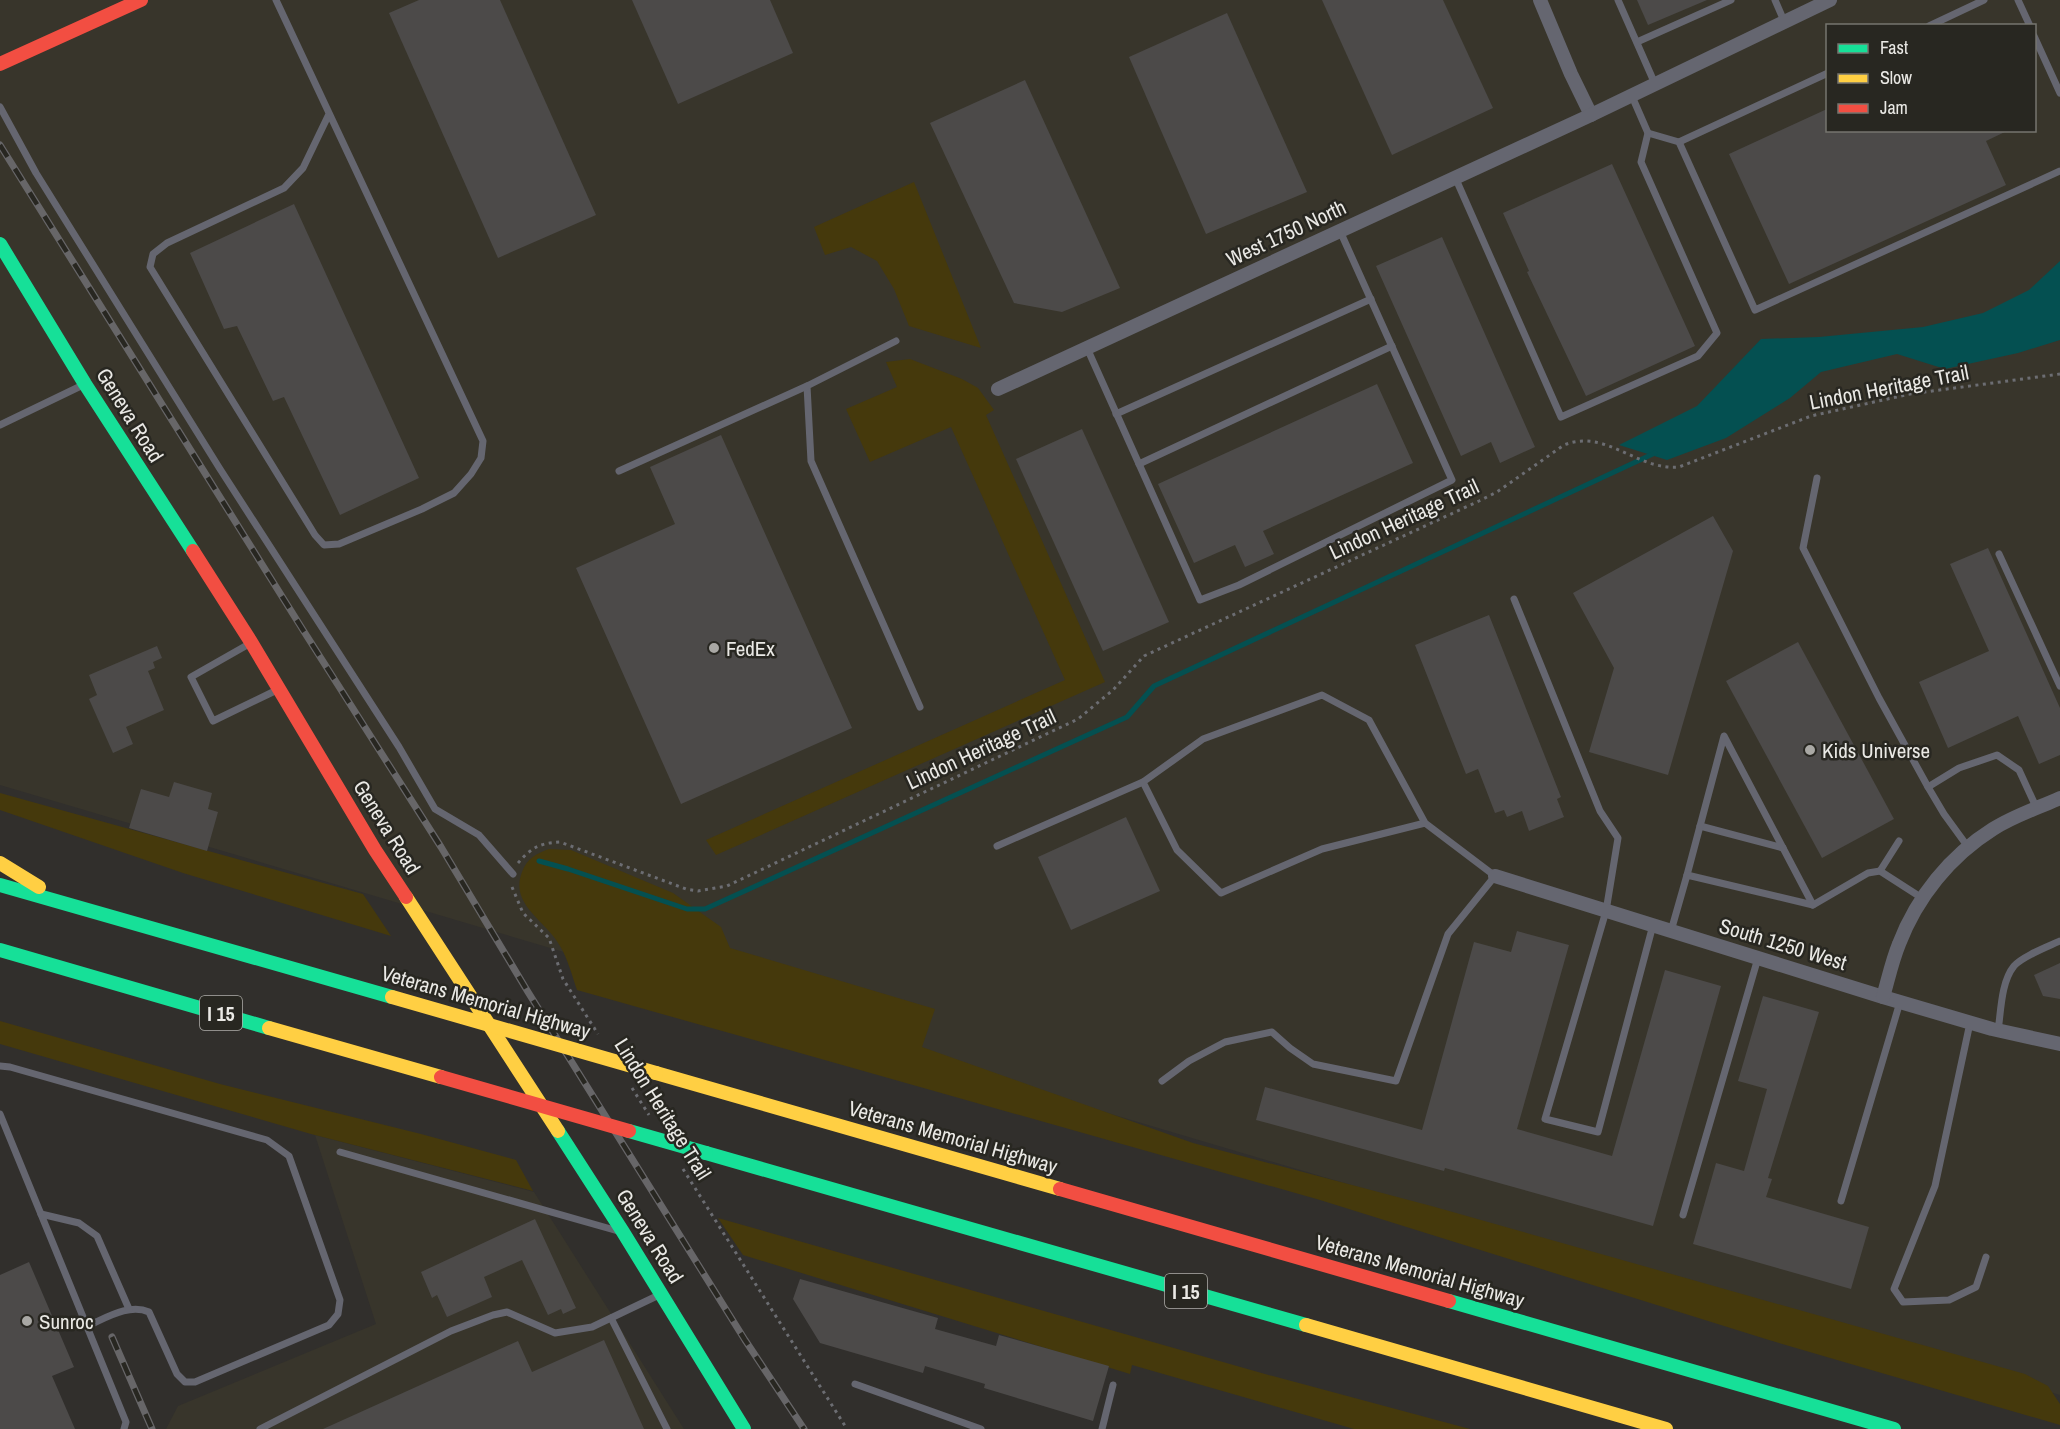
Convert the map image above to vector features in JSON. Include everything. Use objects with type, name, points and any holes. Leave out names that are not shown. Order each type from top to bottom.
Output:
[{"type":"main road","points":[[0,64],[141,0]]},
{"type":"main road","name":"Geneva Road","points":[[0,244],[85,384],[251,642],[375,850],[467,988],[623,1232],[744,1429]]},
{"type":"main road","points":[[0,863],[68,904]]},
{"type":"main road","name":"Veterans Memorial Highway","points":[[0,885],[1894,1429]]},
{"type":"main road","name":"I 15","points":[[0,950],[1666,1429]]},
{"type":"street","points":[[1540,0],[1591,115]]},
{"type":"street","name":"West 1750 North","points":[[998,389],[1591,115],[1830,0]]},
{"type":"street","points":[[1883,997],[1908,922],[1948,865],[1995,827],[2060,798]]},
{"type":"street","name":"South 1250 West","points":[[1495,876],[1970,1023],[2060,1044]]},
{"type":"lane","points":[[276,0],[483,441],[481,458],[471,474],[454,493],[339,544],[324,545],[315,535],[150,267],[153,254],[167,243],[284,188],[303,168],[329,114]]},
{"type":"lane","points":[[1618,0],[1655,84]]},
{"type":"lane","points":[[1637,42],[1731,0]]},
{"type":"lane","points":[[1775,0],[1784,21]]},
{"type":"lane","points":[[1933,24],[1984,0]]},
{"type":"lane","points":[[2018,0],[2029,24]]},
{"type":"lane","points":[[2036,40],[2060,93]]},
{"type":"lane","points":[[1648,133],[1678,142],[1826,73]]},
{"type":"lane","points":[[1455,177],[1561,417],[1698,356],[1718,333],[1641,162],[1648,133],[1632,94]]},
{"type":"lane","points":[[0,107],[36,173],[220,469],[399,747],[435,809],[480,835],[513,874]]},
{"type":"lane","points":[[1678,142],[1755,310],[2060,171]]},
{"type":"lane","points":[[1087,348],[1200,600],[1239,585],[1452,480],[1340,231]]},
{"type":"lane","points":[[1116,414],[1371,299]]},
{"type":"lane","points":[[620,471],[807,386],[896,341]]},
{"type":"lane","points":[[1139,464],[1392,346]]},
{"type":"lane","points":[[0,424],[85,384]]},
{"type":"lane","points":[[807,386],[811,461],[920,707]]},
{"type":"lane","points":[[1817,478],[1803,548],[1928,787],[1968,847]]},
{"type":"lane","points":[[1999,554],[2060,686]]},
{"type":"lane","points":[[1514,599],[1600,811],[1618,838],[1606,911],[1545,1119],[1598,1132],[1653,925]]},
{"type":"lane","points":[[251,642],[191,677],[213,721],[279,688]]},
{"type":"lane","points":[[997,846],[1143,782],[1203,739],[1322,695],[1369,720],[1425,823],[1495,876],[1448,934],[1396,1081],[1312,1064],[1272,1032],[1225,1042],[1189,1061],[1162,1081]]},
{"type":"lane","points":[[1671,931],[1724,736],[1814,905]]},
{"type":"lane","points":[[1928,787],[1959,768],[1997,755],[2019,770],[2037,809]]},
{"type":"lane","points":[[1143,782],[1177,850],[1221,894],[1322,849],[1425,823]]},
{"type":"lane","points":[[1700,826],[1783,848]]},
{"type":"lane","points":[[1880,871],[1899,841]]},
{"type":"lane","points":[[1687,875],[1814,905],[1868,873],[1880,871],[1923,898]]},
{"type":"lane","points":[[1998,1031],[2006,981],[2014,966],[2040,949],[2060,941]]},
{"type":"lane","points":[[1683,1215],[1758,958]]},
{"type":"lane","points":[[1840,1201],[1900,1002]]},
{"type":"lane","points":[[1970,1023],[1935,1186],[1894,1289],[1903,1302],[1949,1300],[1976,1287],[1986,1257]]},
{"type":"lane","points":[[0,1066],[10,1066],[267,1140],[289,1156],[340,1300],[338,1314],[329,1325],[195,1382],[185,1382],[177,1374],[149,1312],[140,1308],[129,1309],[87,1326]]},
{"type":"lane","points":[[0,1114],[126,1422],[124,1429]]},
{"type":"lane","points":[[340,1152],[623,1232]]},
{"type":"lane","points":[[41,1214],[79,1223],[97,1236],[129,1309]]},
{"type":"lane","points":[[261,1429],[451,1331],[493,1315],[507,1312],[555,1333],[592,1327],[661,1294]]},
{"type":"lane","points":[[610,1318],[667,1429]]},
{"type":"lane","points":[[855,1384],[981,1429]]},
{"type":"lane","points":[[1102,1429],[1113,1385]]},
{"type":"path","name":"Lindon Heritage Trail","points":[[601,1039],[564,979],[549,938],[523,913],[511,885],[517,864],[531,849],[547,843],[560,842],[686,889],[698,891],[727,886],[1078,719],[1113,690],[1144,656],[1497,492],[1564,445],[1581,440],[1598,442],[1649,464],[1669,468],[1679,467],[1811,416],[1910,394],[2060,374]]},
{"type":"path","name":"Lindon Heritage Trail","points":[[627,1079],[652,1119]]},
{"type":"path","name":"Lindon Heritage Trail","points":[[683,1169],[847,1429]]},
{"type":"shaded area","points":[[0,0],[2060,0],[2060,1395],[0,785]]},
{"type":"shaded area","points":[[914,182],[981,348],[909,326],[894,289],[877,261],[851,247],[825,255],[814,227]]},
{"type":"shaded area","points":[[910,359],[962,379],[978,388],[994,410],[986,415],[1105,682],[716,855],[706,840],[1065,680],[951,427],[870,462],[846,409],[897,387],[886,362]]},
{"type":"shaded area","points":[[0,793],[363,894],[391,936],[183,873],[0,810]]},
{"type":"shaded area","points":[[549,849],[571,850],[673,893],[721,927],[730,948],[935,1009],[922,1047],[1193,1143],[1435,1207],[2025,1374],[2048,1386],[2060,1404],[2060,1425],[1769,1340],[1320,1200],[577,990],[560,946],[525,903],[519,884],[526,863]]},
{"type":"shaded area","points":[[0,1021],[220,1084],[516,1160],[533,1191],[311,1134],[0,1044]]},
{"type":"shaded area","points":[[315,1135],[534,1192],[684,1429],[166,1429],[178,1406],[376,1324]]},
{"type":"shaded area","points":[[718,1218],[1265,1374],[1470,1429],[1354,1429],[1132,1365],[1130,1374],[743,1255]]},
{"type":"water","points":[[2060,261],[2060,340],[2018,353],[1945,369],[1897,354],[1821,372],[1790,398],[1726,438],[1667,460],[1619,445],[1697,406],[1761,339],[1819,337],[1923,327],[1983,313],[2029,290]]},
{"type":"building","points":[[419,0],[500,0],[596,215],[498,258],[389,13]]},
{"type":"building","points":[[632,0],[770,0],[793,53],[678,104]]},
{"type":"building","points":[[1322,0],[1443,0],[1493,108],[1392,155]]},
{"type":"building","points":[[1637,0],[1707,0],[1648,25]]},
{"type":"building","points":[[1227,13],[1307,192],[1206,234],[1129,57]]},
{"type":"building","points":[[1025,80],[1120,288],[1062,312],[1014,303],[930,123]]},
{"type":"building","points":[[1826,109],[1826,132],[2005,132],[1986,141],[2006,185],[1789,284],[1729,154]]},
{"type":"building","points":[[1612,164],[1695,346],[1586,396],[1527,272],[1529,271],[1503,213]]},
{"type":"building","points":[[294,204],[419,478],[340,515],[284,397],[273,401],[237,326],[224,329],[190,253]]},
{"type":"building","points":[[1442,237],[1535,447],[1500,463],[1491,442],[1461,456],[1376,266]]},
{"type":"building","points":[[1377,384],[1413,463],[1263,531],[1274,554],[1245,567],[1235,545],[1194,563],[1158,484]]},
{"type":"building","points":[[1082,429],[1169,622],[1103,651],[1016,459]]},
{"type":"building","name":"FedEx","points":[[721,435],[852,728],[681,804],[576,568],[675,524],[650,467]]},
{"type":"building","points":[[1713,516],[1733,551],[1668,775],[1589,752],[1614,668],[1573,593]]},
{"type":"building","points":[[1988,548],[2060,708],[2060,755],[2039,764],[2018,716],[1948,748],[1919,682],[1989,651],[1950,564]]},
{"type":"building","points":[[1489,615],[1561,797],[1557,799],[1564,817],[1529,831],[1522,811],[1507,817],[1504,810],[1495,813],[1478,769],[1466,774],[1415,645]]},
{"type":"building","name":"Kids Universe","points":[[1798,642],[1894,819],[1822,858],[1726,681]]},
{"type":"building","points":[[157,646],[162,658],[153,662],[155,668],[148,671],[164,710],[126,727],[133,744],[113,753],[89,699],[97,695],[89,675]]},
{"type":"building","points":[[174,782],[212,793],[208,809],[218,812],[207,851],[129,828],[141,789],[169,797]]},
{"type":"building","points":[[1126,817],[1160,891],[1071,930],[1038,857]]},
{"type":"building","points":[[1517,931],[1569,945],[1517,1129],[1612,1156],[1665,970],[1721,986],[1653,1226],[1445,1168],[1444,1171],[1256,1120],[1265,1087],[1422,1130],[1474,942],[1511,952]]},
{"type":"building","points":[[2060,963],[2060,999],[2043,996],[2034,975]]},
{"type":"building","points":[[1763,996],[1819,1012],[1768,1178],[1772,1179],[1766,1197],[1869,1227],[1851,1289],[1693,1244],[1716,1163],[1744,1171],[1767,1089],[1738,1081]]},
{"type":"building","points":[[535,1219],[576,1308],[563,1314],[561,1309],[548,1315],[522,1260],[484,1277],[492,1297],[447,1317],[437,1295],[432,1298],[421,1272]]},
{"type":"building","name":"Sunroc","points":[[29,1262],[74,1367],[52,1376],[75,1429],[0,1429],[0,1275]]},
{"type":"building","points":[[800,1279],[938,1318],[935,1329],[996,1346],[999,1335],[1109,1366],[1093,1421],[984,1388],[985,1384],[925,1366],[923,1373],[820,1343],[793,1299]]},
{"type":"building","points":[[604,1340],[644,1429],[323,1429],[518,1341],[532,1372]]},
{"type":"waterway","points":[[539,861],[687,909],[705,909],[1127,717],[1154,686],[1655,453]]},
{"type":"railway","points":[[0,145],[441,847],[528,992],[745,1340],[804,1429]]},
{"type":"railway","points":[[112,1337],[152,1429]]},
{"type":"traffic: fast","points":[[0,244],[85,384],[193,551]]},
{"type":"traffic: fast","points":[[0,885],[392,997]]},
{"type":"traffic: fast","points":[[0,950],[269,1028]]},
{"type":"traffic: fast","points":[[558,1131],[744,1429]]},
{"type":"traffic: fast","points":[[629,1131],[706,1153]]},
{"type":"traffic: fast","points":[[706,1153],[1306,1325]]},
{"type":"traffic: fast","points":[[1449,1301],[1894,1429]]},
{"type":"traffic: slow","points":[[0,863],[39,887]]},
{"type":"traffic: slow","points":[[406,897],[558,1131]]},
{"type":"traffic: slow","points":[[392,997],[656,1073]]},
{"type":"traffic: slow","points":[[269,1028],[441,1077]]},
{"type":"traffic: slow","points":[[656,1073],[1060,1189]]},
{"type":"traffic: slow","points":[[1306,1325],[1666,1429]]},
{"type":"traffic: jam","points":[[0,64],[141,0]]},
{"type":"traffic: jam","points":[[193,551],[406,897]]},
{"type":"traffic: jam","points":[[441,1077],[629,1131]]},
{"type":"traffic: jam","points":[[1060,1189],[1449,1301]]},
{"type":"place","name":"FedEx","points":[[714,648]]},
{"type":"place","name":"Kids Universe","points":[[1810,750]]},
{"type":"place","name":"Sunroc","points":[[27,1321]]}]
